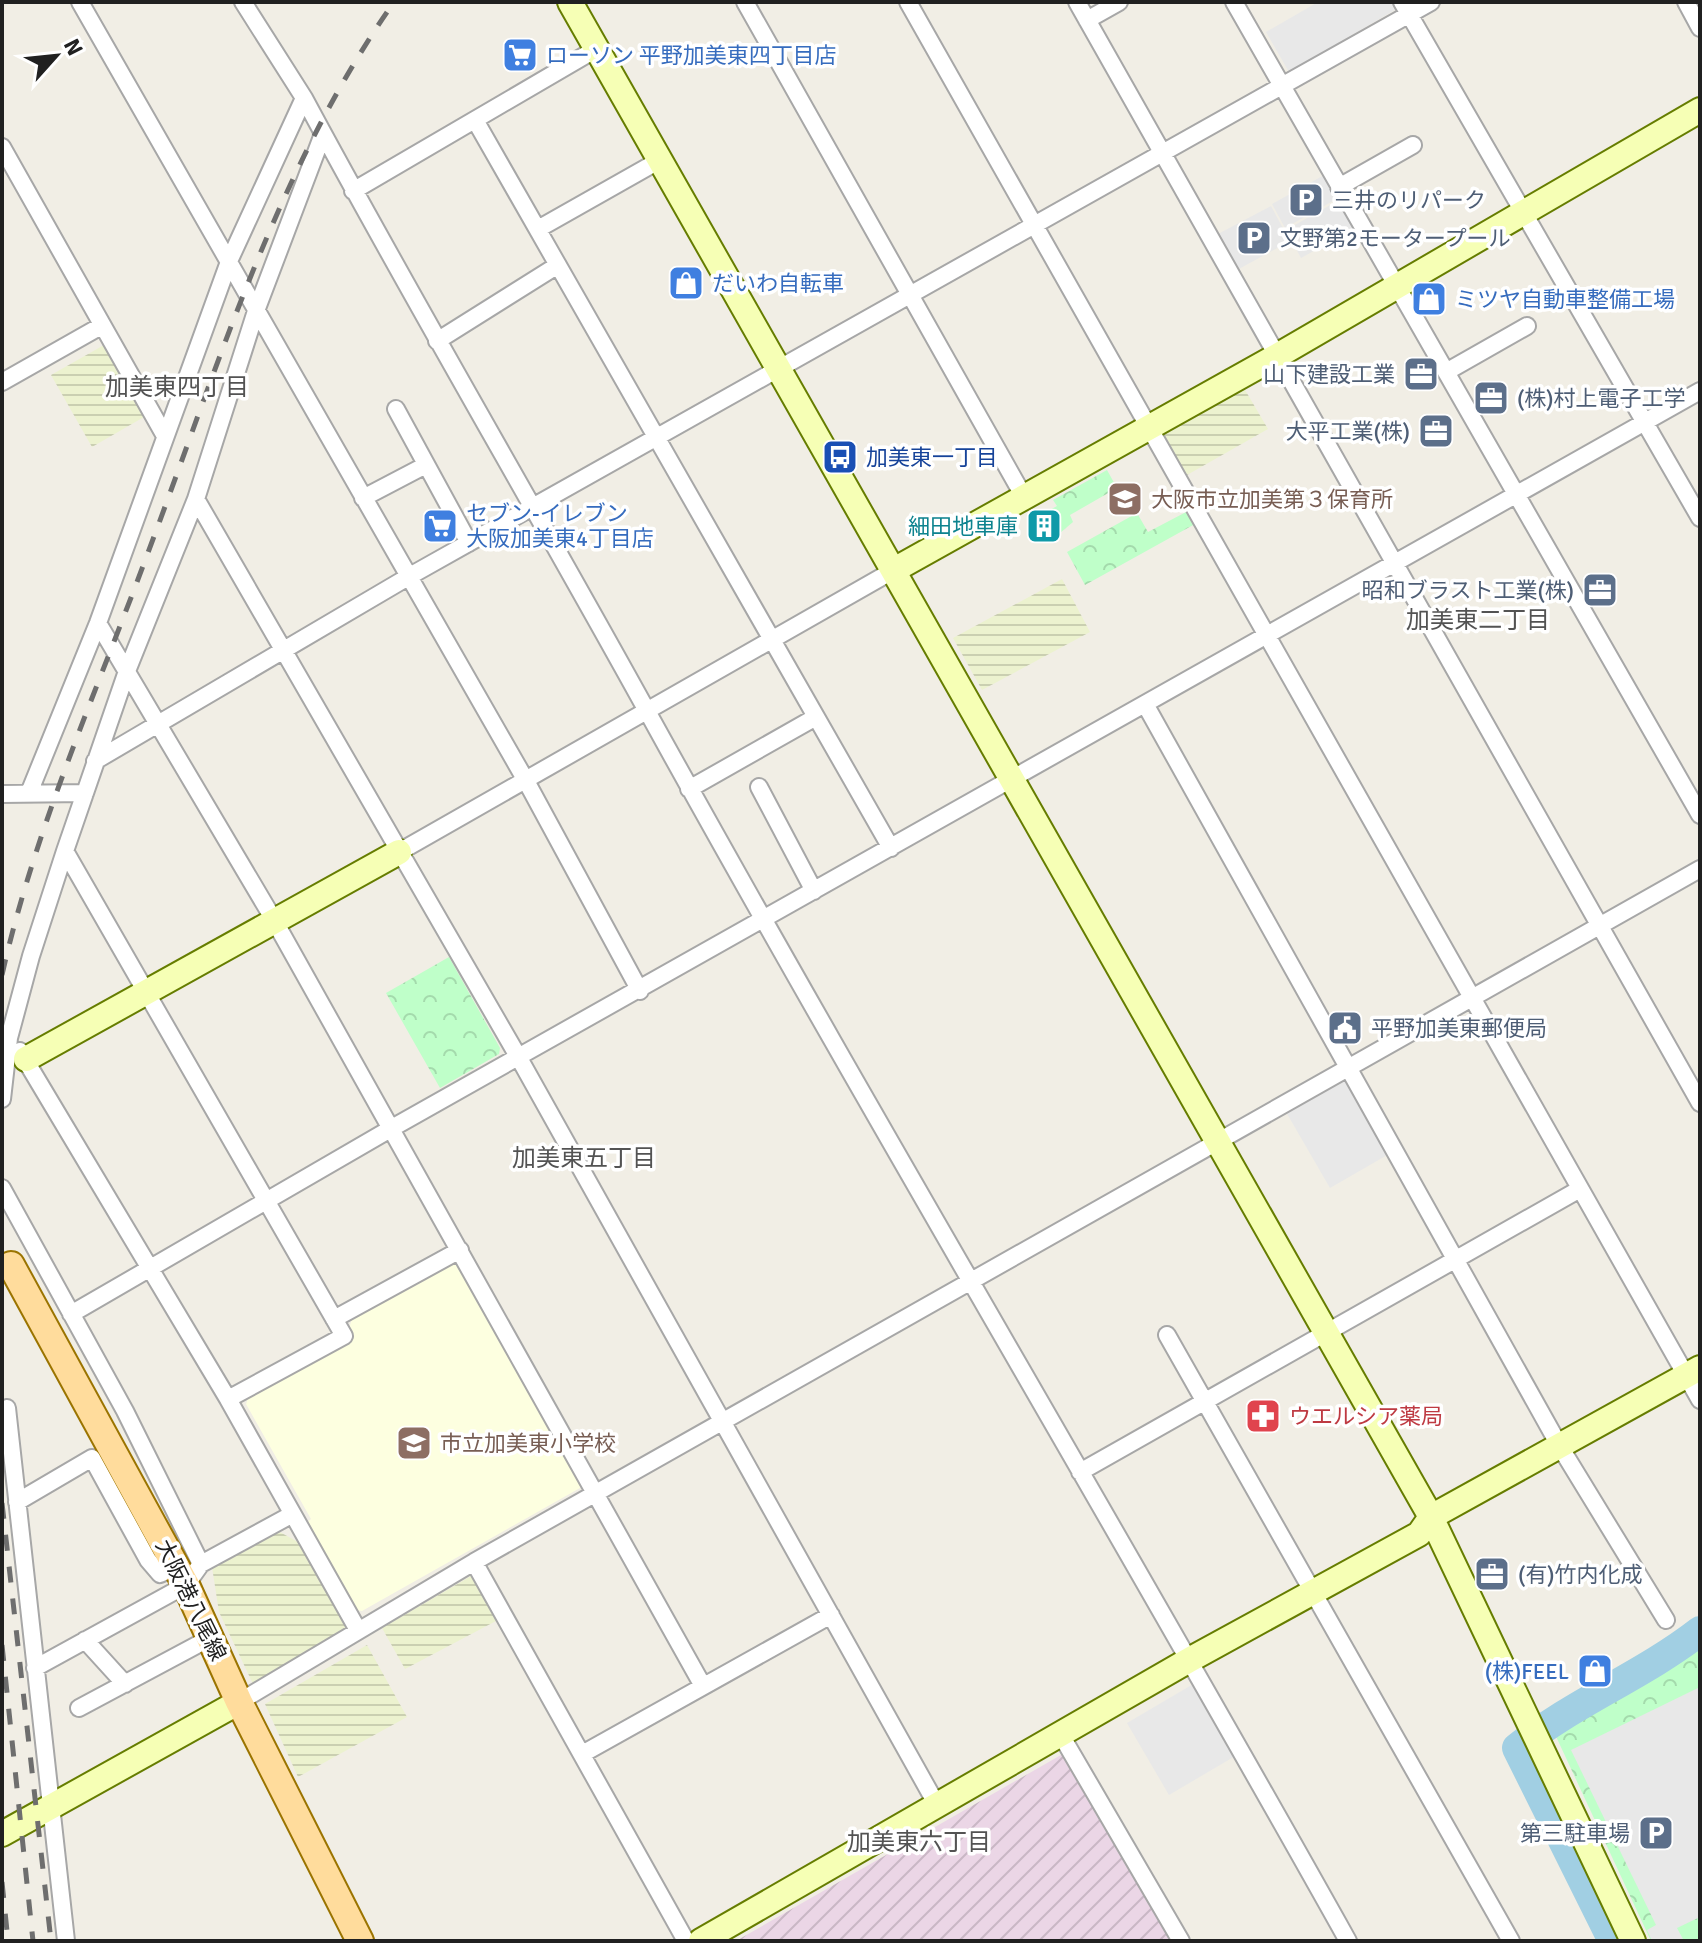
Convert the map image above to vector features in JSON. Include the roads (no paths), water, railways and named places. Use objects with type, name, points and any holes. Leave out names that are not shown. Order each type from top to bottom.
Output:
[{"type":"main road","name":"大阪港八尾線","points":[[11,1265],[188,1572],[210,1638],[239,1702],[360,1941]]},
{"type":"street","points":[[80,2],[230,259],[256,311],[525,779],[640,991]]},
{"type":"street","points":[[243,2],[304,98],[353,191],[689,789],[969,1283],[1191,1659],[1348,1941]]},
{"type":"street","points":[[570,2],[1431,1517],[1624,1938]]},
{"type":"street","points":[[745,2],[1024,497]]},
{"type":"street","points":[[908,2],[1266,636],[1475,997],[1580,1189],[1693,1372],[1700,1400]]},
{"type":"street","points":[[1077,2],[1700,1103]]},
{"type":"street","points":[[1087,20],[1119,2]]},
{"type":"street","points":[[1254,2],[1236,6],[1700,815]]},
{"type":"street","points":[[95,761],[408,577],[1281,86],[1406,8],[1431,2]]},
{"type":"street","points":[[1686,2],[1700,28]]},
{"type":"street","points":[[1406,8],[1647,421],[1700,518]]},
{"type":"street","points":[[353,191],[596,49]]},
{"type":"street","points":[[29,793],[98,623],[230,259],[304,98]]},
{"type":"street","points":[[26,1059],[399,852],[1149,425],[1277,356],[1700,110]]},
{"type":"street","points":[[475,120],[891,848]]},
{"type":"street","points":[[2,1099],[6,1032],[65,851],[127,671],[196,499],[256,311],[323,134]]},
{"type":"street","points":[[1339,187],[1413,145]]},
{"type":"street","points":[[2,147],[165,436]]},
{"type":"street","points":[[538,229],[660,160]]},
{"type":"street","points":[[437,341],[558,265]]},
{"type":"street","points":[[2,382],[101,326]]},
{"type":"street","points":[[1446,372],[1527,326]]},
{"type":"street","points":[[71,1314],[265,1200],[640,991],[764,917],[1013,780],[1700,391]]},
{"type":"street","points":[[396,409],[469,543]]},
{"type":"street","points":[[363,498],[426,465]]},
{"type":"street","points":[[196,499],[519,1058],[938,1807]]},
{"type":"street","points":[[98,623],[274,920],[703,1686]]},
{"type":"street","points":[[1145,704],[1351,1067],[1559,1445],[1666,1620]]},
{"type":"street","points":[[689,789],[816,717]]},
{"type":"street","points":[[759,787],[814,891]]},
{"type":"street","points":[[2,794],[85,793]]},
{"type":"street","points":[[65,851],[344,1336],[228,1399]]},
{"type":"street","points":[[2,1834],[239,1702],[594,1493],[1700,869]]},
{"type":"street","points":[[6,1032],[26,1059],[228,1399],[358,1630]]},
{"type":"street","points":[[2,1188],[133,1425],[188,1572]]},
{"type":"street","points":[[1080,1472],[1580,1189]]},
{"type":"street","points":[[334,1319],[460,1250]]},
{"type":"street","points":[[1167,1335],[1511,1941]]},
{"type":"street","points":[[701,1941],[1191,1659],[1419,1534],[1431,1517],[1693,1372]]},
{"type":"street","points":[[7,1408],[66,1941]]},
{"type":"street","points":[[17,1502],[92,1458],[148,1560],[160,1574],[188,1572]]},
{"type":"street","points":[[35,1668],[85,1640],[188,1572],[291,1515]]},
{"type":"street","points":[[474,1562],[584,1753],[686,1941]]},
{"type":"street","points":[[584,1753],[831,1615]]},
{"type":"street","points":[[79,1708],[210,1638]]},
{"type":"street","points":[[85,1640],[125,1684]]},
{"type":"street","points":[[1061,1735],[1181,1941]]},
{"type":"waterway","points":[[1613,1941],[1517,1748],[1561,1717],[1655,1662],[1700,1631]]},
{"type":"railway","points":[[2,975],[48,816],[253,271],[316,133],[352,66],[394,2]]},
{"type":"railway","points":[[2,1503],[51,1941]]},
{"type":"railway","points":[[2,1645],[33,1941]]},
{"type":"railway","points":[[2,1882],[8,1941]]},
{"type":"place","name":"ローソン 平野加美東四丁目店","points":[[520,55]]},
{"type":"place","name":"三井のリパーク","points":[[1306,200]]},
{"type":"place","name":"文野第2モータープール","points":[[1254,238]]},
{"type":"place","name":"だいわ自転車","points":[[686,283]]},
{"type":"place","name":"ミツヤ自動車整備工場","points":[[1429,299]]},
{"type":"place","name":"山下建設工業","points":[[1421,374]]},
{"type":"place","name":"(株)村上電子工学","points":[[1491,398]]},
{"type":"place","name":"大平工業(株)","points":[[1436,431]]},
{"type":"place","name":"加美東一丁目","points":[[840,457]]},
{"type":"place","name":"大阪市立加美第３保育所","points":[[1125,499]]},
{"type":"place","name":"セブン-イレブン 大阪加美東4丁目店","points":[[440,526]]},
{"type":"place","name":"細田地車庫","points":[[1044,526]]},
{"type":"place","name":"昭和ブラスト工業(株)","points":[[1600,590]]},
{"type":"place","name":"平野加美東郵便局","points":[[1345,1028]]},
{"type":"place","name":"ウエルシア薬局","points":[[1263,1416]]},
{"type":"place","name":"市立加美東小学校","points":[[414,1443]]},
{"type":"place","name":"(有)竹内化成","points":[[1492,1574]]},
{"type":"place","name":"(株)FEEL","points":[[1595,1671]]},
{"type":"place","name":"第三駐車場","points":[[1656,1833]]},
{"type":"district","name":"加美東四丁目","points":[[177,387]]},
{"type":"district","name":"加美東二丁目","points":[[1478,620]]},
{"type":"district","name":"加美東五丁目","points":[[584,1158]]},
{"type":"district","name":"加美東六丁目","points":[[919,1842]]}]
